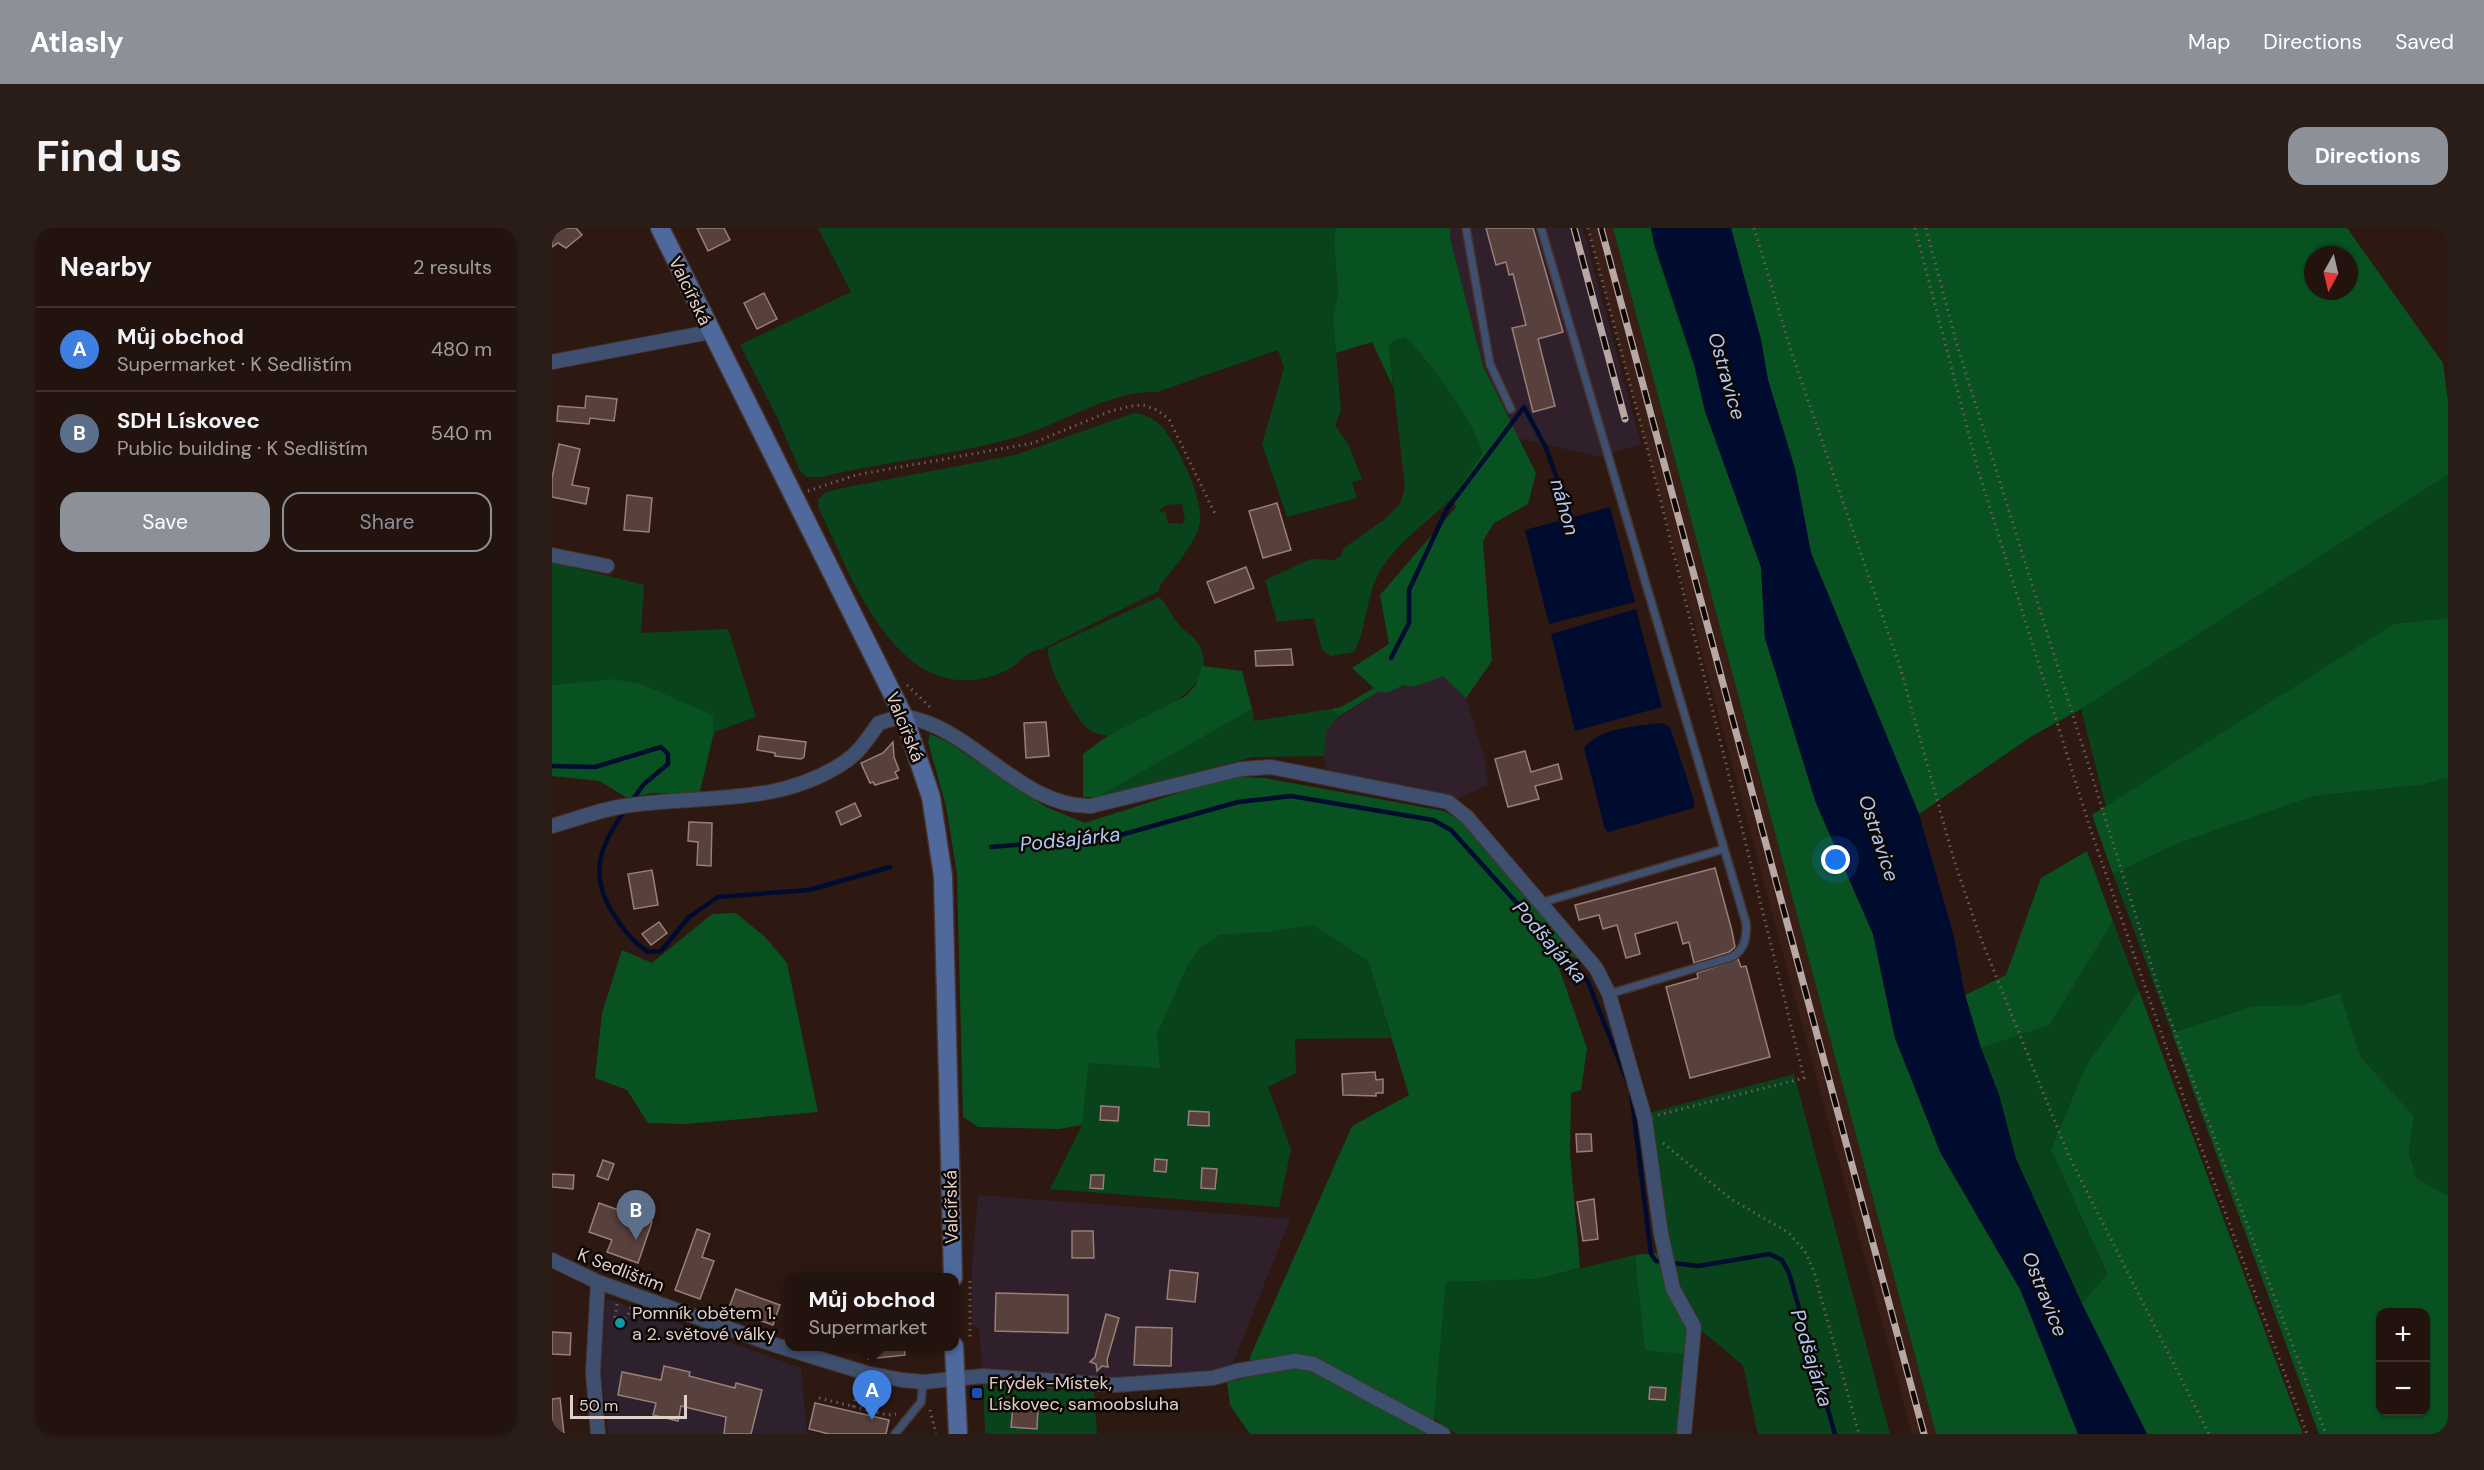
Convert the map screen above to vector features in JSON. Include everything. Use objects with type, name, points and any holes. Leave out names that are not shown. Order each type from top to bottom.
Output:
[{"type":"main road","name":"Valcířská","points":[[660,228],[904,717],[931,797],[943,876],[961,1275]]},
{"type":"main road","points":[[958,1434],[955,1379],[962,1347]]},
{"type":"street","points":[[552,362],[710,332]]},
{"type":"street","points":[[552,555],[607,566]]},
{"type":"street","points":[[552,826],[618,807],[729,799],[793,787],[847,761],[863,746],[879,723],[904,717],[928,724],[1036,791],[1077,807],[1091,806],[1254,766],[1320,775],[1448,802],[1467,817],[1596,968],[1609,994],[1645,1119],[1665,1253],[1673,1289],[1694,1327],[1684,1434]]},
{"type":"street","name":"K Sedlištím","points":[[552,1260],[598,1282],[785,1346]]},
{"type":"street","points":[[598,1282],[593,1372],[598,1434]]},
{"type":"street","name":"K Sedlištím","points":[[798,1351],[888,1378],[923,1382],[983,1376],[1115,1385],[1158,1384],[1214,1378],[1295,1361],[1313,1364],[1443,1434]]},
{"type":"lane","points":[[1466,228],[1490,364],[1511,409]]},
{"type":"lane","points":[[1540,228],[1746,923],[1745,941],[1738,953],[1724,961],[1609,994]]},
{"type":"lane","points":[[1540,903],[1724,849]]},
{"type":"lane","points":[[896,1434],[921,1402],[923,1382]]},
{"type":"path","points":[[1588,228],[1653,470],[1804,1078],[1645,1119]]},
{"type":"path","points":[[1754,228],[1792,354],[1900,667],[1953,857],[1979,934],[2068,1154],[2209,1434]]},
{"type":"path","points":[[1915,228],[1980,473],[2091,831],[2197,1136],[2307,1434]]},
{"type":"path","points":[[1926,228],[1968,379],[2159,990],[2326,1434]]},
{"type":"path","points":[[810,502],[805,491],[856,475],[1033,442],[1111,411],[1143,405],[1157,410],[1169,419],[1216,516]]},
{"type":"path","points":[[905,682],[930,707],[928,724]]},
{"type":"path","points":[[1647,1136],[1667,1145],[1731,1199],[1789,1233],[1802,1247],[1814,1272],[1858,1434]]},
{"type":"path","points":[[961,1275],[962,1347]]},
{"type":"path","points":[[619,1297],[615,1314],[620,1320],[627,1318],[633,1302]]},
{"type":"path","points":[[853,1407],[858,1387]]},
{"type":"shaded area","points":[[1450,228],[1583,228],[1641,444],[1600,457],[1517,438],[1483,366],[1450,238]]},
{"type":"shaded area","points":[[1588,228],[1613,228],[1936,1434],[1912,1434]]},
{"type":"shaded area","points":[[1444,675],[1466,698],[1485,760],[1488,785],[1457,799],[1423,789],[1328,773],[1324,756],[1326,731],[1333,721],[1378,692],[1389,692],[1404,685],[1415,687]]},
{"type":"shaded area","points":[[978,1195],[1290,1219],[1231,1368],[1200,1374],[1125,1379],[982,1368],[979,1328],[972,1324],[972,1265]]},
{"type":"shaded area","points":[[606,1298],[801,1368],[807,1434],[608,1434],[601,1367]]},
{"type":"green space","points":[[818,228],[1336,228],[1334,242],[1338,294],[1333,318],[1341,410],[1335,425],[1348,444],[1362,479],[1352,482],[1357,498],[1287,517],[1262,444],[1284,368],[1278,350],[1157,392],[1123,396],[1106,401],[1039,429],[999,442],[821,477],[807,477],[800,471],[777,417],[740,345],[851,292]]},
{"type":"green space","points":[[1336,228],[1450,228],[1450,238],[1483,366],[1536,473],[1528,504],[1494,523],[1483,541],[1492,661],[1466,698],[1443,676],[1414,687],[1404,685],[1389,692],[1378,692],[1339,716],[1331,709],[1341,707],[1374,688],[1352,668],[1389,644],[1380,595],[1456,507],[1452,499],[1482,454],[1472,428],[1450,392],[1424,358],[1404,337],[1393,341],[1389,347],[1393,387],[1372,342],[1336,353],[1333,318],[1338,294],[1334,242]]},
{"type":"green space","points":[[1613,228],[1651,228],[1654,244],[1694,364],[1705,411],[1761,567],[1765,638],[1816,803],[1873,934],[1895,1038],[1977,1216],[2020,1289],[2078,1434],[1936,1434]]},
{"type":"green space","points":[[1731,228],[2347,228],[2443,363],[2448,400],[2448,475],[2081,709],[2032,736],[1919,814],[1811,553],[1795,469],[1768,380],[1761,340]]},
{"type":"green space","points":[[1404,337],[1424,358],[1450,392],[1472,428],[1482,454],[1473,472],[1461,488],[1404,542],[1379,573],[1371,592],[1362,633],[1354,652],[1331,656],[1322,650],[1314,618],[1277,622],[1265,580],[1311,559],[1335,560],[1341,556],[1344,548],[1385,519],[1400,504],[1405,487],[1389,347],[1393,341]]},
{"type":"green space","points":[[1134,413],[1146,416],[1159,424],[1168,435],[1188,472],[1198,500],[1200,522],[1198,529],[1184,555],[1160,585],[1159,591],[1030,653],[1011,668],[1000,673],[972,680],[943,677],[917,665],[895,645],[875,619],[843,562],[819,509],[818,500],[825,493],[838,489],[1015,455]],"holes":[[[1182,504],[1185,520],[1182,524],[1168,523],[1165,511],[1161,513],[1160,509],[1166,505]]]},
{"type":"green space","points":[[2448,475],[2448,618],[2393,624],[2106,807],[2081,709]]},
{"type":"green space","points":[[552,562],[644,585],[641,633],[728,629],[756,717],[714,732],[713,715],[611,679],[552,685]]},
{"type":"green space","points":[[1159,597],[1177,623],[1199,645],[1204,662],[1200,677],[1190,690],[1158,712],[1109,735],[1092,732],[1082,722],[1062,690],[1051,666],[1048,648]]},
{"type":"green space","points":[[2448,618],[2448,778],[2421,785],[2314,796],[2179,843],[2113,874],[2092,815],[2393,624]]},
{"type":"green space","points":[[1202,666],[1242,671],[1252,709],[1098,797],[1083,797],[1083,754],[1109,735],[1186,696],[1196,685]]},
{"type":"green space","points":[[611,679],[641,684],[713,715],[714,732],[699,795],[653,793],[627,798],[600,781],[552,776],[552,685]]},
{"type":"green space","points":[[1252,709],[1254,721],[1331,709],[1339,716],[1326,731],[1324,756],[1253,757],[1098,797]]},
{"type":"green space","points":[[930,734],[948,742],[1046,807],[1085,823],[1206,784],[1241,777],[1265,778],[1444,811],[1464,823],[1580,960],[1552,948],[1587,1048],[1581,1090],[1571,1093],[1570,1153],[1580,1268],[1538,1279],[1446,1282],[1434,1418],[1438,1434],[1250,1434],[1230,1405],[1227,1382],[1251,1377],[1250,1357],[1352,1126],[1409,1095],[1368,961],[1313,925],[1268,932],[1219,935],[1200,949],[1187,967],[1157,1035],[1160,1068],[1089,1063],[1082,1125],[1059,1129],[978,1127],[963,1117],[957,874],[946,806],[928,742]]},
{"type":"green space","points":[[2448,778],[2448,1196],[2416,1178],[2409,1152],[2414,1116],[2361,1057],[2340,993],[2301,1005],[2252,1006],[2172,1033],[2113,874],[2179,843],[2314,796],[2421,785]]},
{"type":"green space","points":[[2087,851],[2113,921],[2050,1025],[1981,1048],[1965,995],[2006,975],[2041,878]]},
{"type":"green space","points":[[736,913],[765,937],[787,963],[818,1112],[686,1124],[648,1123],[627,1090],[595,1078],[602,1013],[622,950],[652,963],[712,914]]},
{"type":"green space","points":[[2113,921],[2139,991],[2085,1067],[2051,1150],[2107,1275],[2082,1304],[2016,1159],[1999,1096],[1981,1048],[2050,1025]]},
{"type":"green space","points":[[1313,925],[1368,961],[1391,1038],[1295,1039],[1296,1073],[1268,1087],[1291,1149],[1279,1207],[1050,1189],[1082,1125],[1089,1062],[1157,1035],[1187,967],[1200,949],[1219,935],[1268,932]]},
{"type":"green space","points":[[2139,991],[2303,1434],[2147,1434],[2082,1304],[2107,1274],[2051,1150],[2085,1067]]},
{"type":"green space","points":[[2340,993],[2361,1057],[2414,1116],[2409,1152],[2416,1178],[2448,1196],[2448,1434],[2319,1434],[2172,1033],[2252,1006],[2301,1005]]},
{"type":"green space","points":[[1794,1074],[1890,1434],[1758,1434],[1743,1365],[1698,1328],[1678,1288],[1669,1252],[1649,1113]]},
{"type":"green space","points":[[1658,1253],[1690,1330],[1689,1355],[1645,1350],[1635,1255]]},
{"type":"green space","points":[[1635,1255],[1640,1291],[1689,1355],[1680,1434],[1456,1434],[1434,1418],[1446,1282],[1538,1279]]},
{"type":"green space","points":[[983,1384],[1094,1392],[1097,1434],[985,1434]]},
{"type":"water","name":"Ostravice","points":[[1651,228],[1731,228],[1761,340],[1768,380],[1795,469],[1811,553],[1919,814],[1954,937],[1965,995],[1981,1048],[1999,1095],[2016,1159],[2082,1304],[2147,1434],[2078,1434],[2020,1289],[1940,1152],[1895,1038],[1873,934],[1816,803],[1765,638],[1761,567],[1705,411],[1694,364],[1654,244]]},
{"type":"water","points":[[1610,507],[1635,602],[1549,624],[1525,530]]},
{"type":"water","points":[[1636,609],[1662,707],[1575,731],[1551,634]]},
{"type":"water","points":[[1661,723],[1670,727],[1694,800],[1694,808],[1608,832],[1605,829],[1584,748],[1590,741],[1608,732]]},
{"type":"building","points":[[552,228],[576,228],[582,235],[566,248],[558,243],[552,247]]},
{"type":"building","points":[[697,228],[724,228],[730,240],[708,251]]},
{"type":"building","points":[[1486,228],[1533,228],[1563,332],[1538,339],[1555,406],[1533,412],[1512,328],[1526,325],[1513,274],[1509,275],[1506,262],[1496,265]]},
{"type":"building","points":[[764,293],[777,319],[757,329],[744,303]]},
{"type":"building","points":[[586,396],[617,399],[614,421],[590,418],[589,424],[557,421],[558,406],[585,408]]},
{"type":"building","points":[[559,444],[580,449],[572,485],[589,488],[586,504],[552,497],[552,478]]},
{"type":"building","points":[[627,495],[652,498],[649,532],[624,530]]},
{"type":"building","points":[[1277,503],[1291,550],[1263,558],[1249,511]]},
{"type":"building","points":[[1246,567],[1254,588],[1215,603],[1207,582]]},
{"type":"building","points":[[1291,649],[1293,665],[1256,666],[1255,651]]},
{"type":"building","points":[[1046,722],[1049,756],[1026,758],[1024,723]]},
{"type":"building","points":[[759,736],[806,742],[804,757],[801,759],[775,756],[775,753],[757,750]]},
{"type":"building","points":[[893,742],[894,757],[899,770],[895,772],[898,778],[875,785],[873,782],[870,783],[861,763],[883,753]]},
{"type":"building","points":[[1525,751],[1531,772],[1558,764],[1562,779],[1535,786],[1539,799],[1508,807],[1495,759]]},
{"type":"building","points":[[855,803],[861,816],[841,825],[836,812]]},
{"type":"building","points":[[689,822],[712,823],[711,866],[697,865],[698,842],[688,841]]},
{"type":"building","points":[[1715,868],[1735,947],[1729,952],[1694,963],[1689,942],[1683,944],[1677,922],[1635,934],[1640,954],[1626,958],[1617,925],[1603,929],[1599,915],[1579,920],[1575,905]]},
{"type":"building","points":[[652,870],[658,905],[634,909],[628,874]]},
{"type":"building","points":[[659,922],[667,933],[651,945],[642,934]]},
{"type":"building","points":[[1738,959],[1741,967],[1746,966],[1770,1057],[1690,1078],[1666,987],[1698,978],[1697,973]]},
{"type":"building","points":[[1375,1072],[1376,1080],[1383,1079],[1383,1093],[1376,1093],[1376,1096],[1343,1095],[1342,1074]]},
{"type":"building","points":[[1101,1106],[1119,1107],[1118,1121],[1100,1120]]},
{"type":"building","points":[[1189,1111],[1209,1112],[1209,1126],[1188,1125]]},
{"type":"building","points":[[1576,1134],[1591,1134],[1592,1151],[1577,1152]]},
{"type":"building","points":[[1155,1159],[1167,1160],[1166,1172],[1154,1171]]},
{"type":"building","points":[[603,1160],[614,1164],[608,1180],[597,1176]]},
{"type":"building","points":[[1202,1168],[1217,1169],[1215,1189],[1201,1188]]},
{"type":"building","points":[[552,1174],[574,1175],[573,1189],[552,1187]]},
{"type":"building","points":[[1091,1175],[1104,1175],[1103,1189],[1090,1188]]},
{"type":"building","points":[[1594,1199],[1598,1239],[1583,1241],[1577,1202]]},
{"type":"building","points":[[599,1203],[652,1222],[638,1263],[607,1252],[612,1240],[589,1232]]},
{"type":"building","points":[[697,1229],[710,1234],[702,1257],[714,1261],[700,1299],[675,1290]]},
{"type":"building","points":[[1072,1231],[1093,1231],[1094,1258],[1072,1258]]},
{"type":"building","points":[[1170,1270],[1198,1273],[1195,1302],[1167,1299]]},
{"type":"building","points":[[736,1289],[780,1305],[773,1325],[728,1310]]},
{"type":"building","points":[[996,1293],[1068,1295],[1068,1333],[995,1331]]},
{"type":"building","points":[[1106,1314],[1119,1318],[1107,1360],[1108,1367],[1102,1366],[1097,1371],[1096,1364],[1090,1362],[1095,1357]]},
{"type":"building","points":[[1136,1327],[1172,1328],[1171,1366],[1134,1365]]},
{"type":"building","points":[[552,1332],[571,1333],[570,1355],[552,1354]]},
{"type":"building","points":[[867,1351],[904,1351],[905,1355],[868,1359]]},
{"type":"building","points":[[664,1366],[690,1372],[689,1376],[735,1388],[736,1383],[762,1390],[751,1434],[724,1434],[726,1417],[681,1406],[678,1421],[653,1415],[656,1403],[618,1395],[622,1372],[661,1380]]},
{"type":"building","points":[[1650,1387],[1666,1388],[1665,1400],[1649,1399]]},
{"type":"building","points":[[560,1398],[564,1434],[552,1434],[552,1399]]},
{"type":"building","points":[[815,1403],[889,1420],[886,1434],[829,1434],[809,1429]]},
{"type":"building","points":[[1013,1407],[1038,1408],[1037,1429],[1011,1427]]},
{"type":"waterway","name":"náhon","points":[[1391,658],[1409,623],[1409,590],[1447,509],[1524,407],[1546,448],[1572,521]]},
{"type":"waterway","name":"Podšajárka","points":[[552,766],[595,767],[661,747],[668,754],[668,764],[644,784],[631,802]]},
{"type":"waterway","name":"Podšajárka","points":[[991,847],[1117,836],[1238,802],[1291,796],[1433,820],[1451,830],[1588,982],[1628,1083]]},
{"type":"waterway","name":"Podšajárka","points":[[626,809],[603,849],[599,876],[607,903],[616,918],[630,937],[648,952],[661,951],[689,917],[718,897],[809,890],[890,867]]},
{"type":"waterway","name":"Podšajárka","points":[[1631,1091],[1651,1254],[1656,1261],[1698,1266],[1769,1254],[1782,1260],[1789,1273],[1835,1434]]},
{"type":"railway","points":[[1574,228],[1625,419]]},
{"type":"railway","points":[[1601,228],[1924,1434]]},
{"type":"place","name":"SDH Lískovec","points":[[636,1240]]},
{"type":"place","name":"Pomník obětem 1. a 2. světové války","points":[[620,1323]]},
{"type":"place","name":"Frýdek-Místek, Lískovec, samoobsluha","points":[[977,1393]]},
{"type":"place","name":"Můj obchod","points":[[872,1420]]}]
